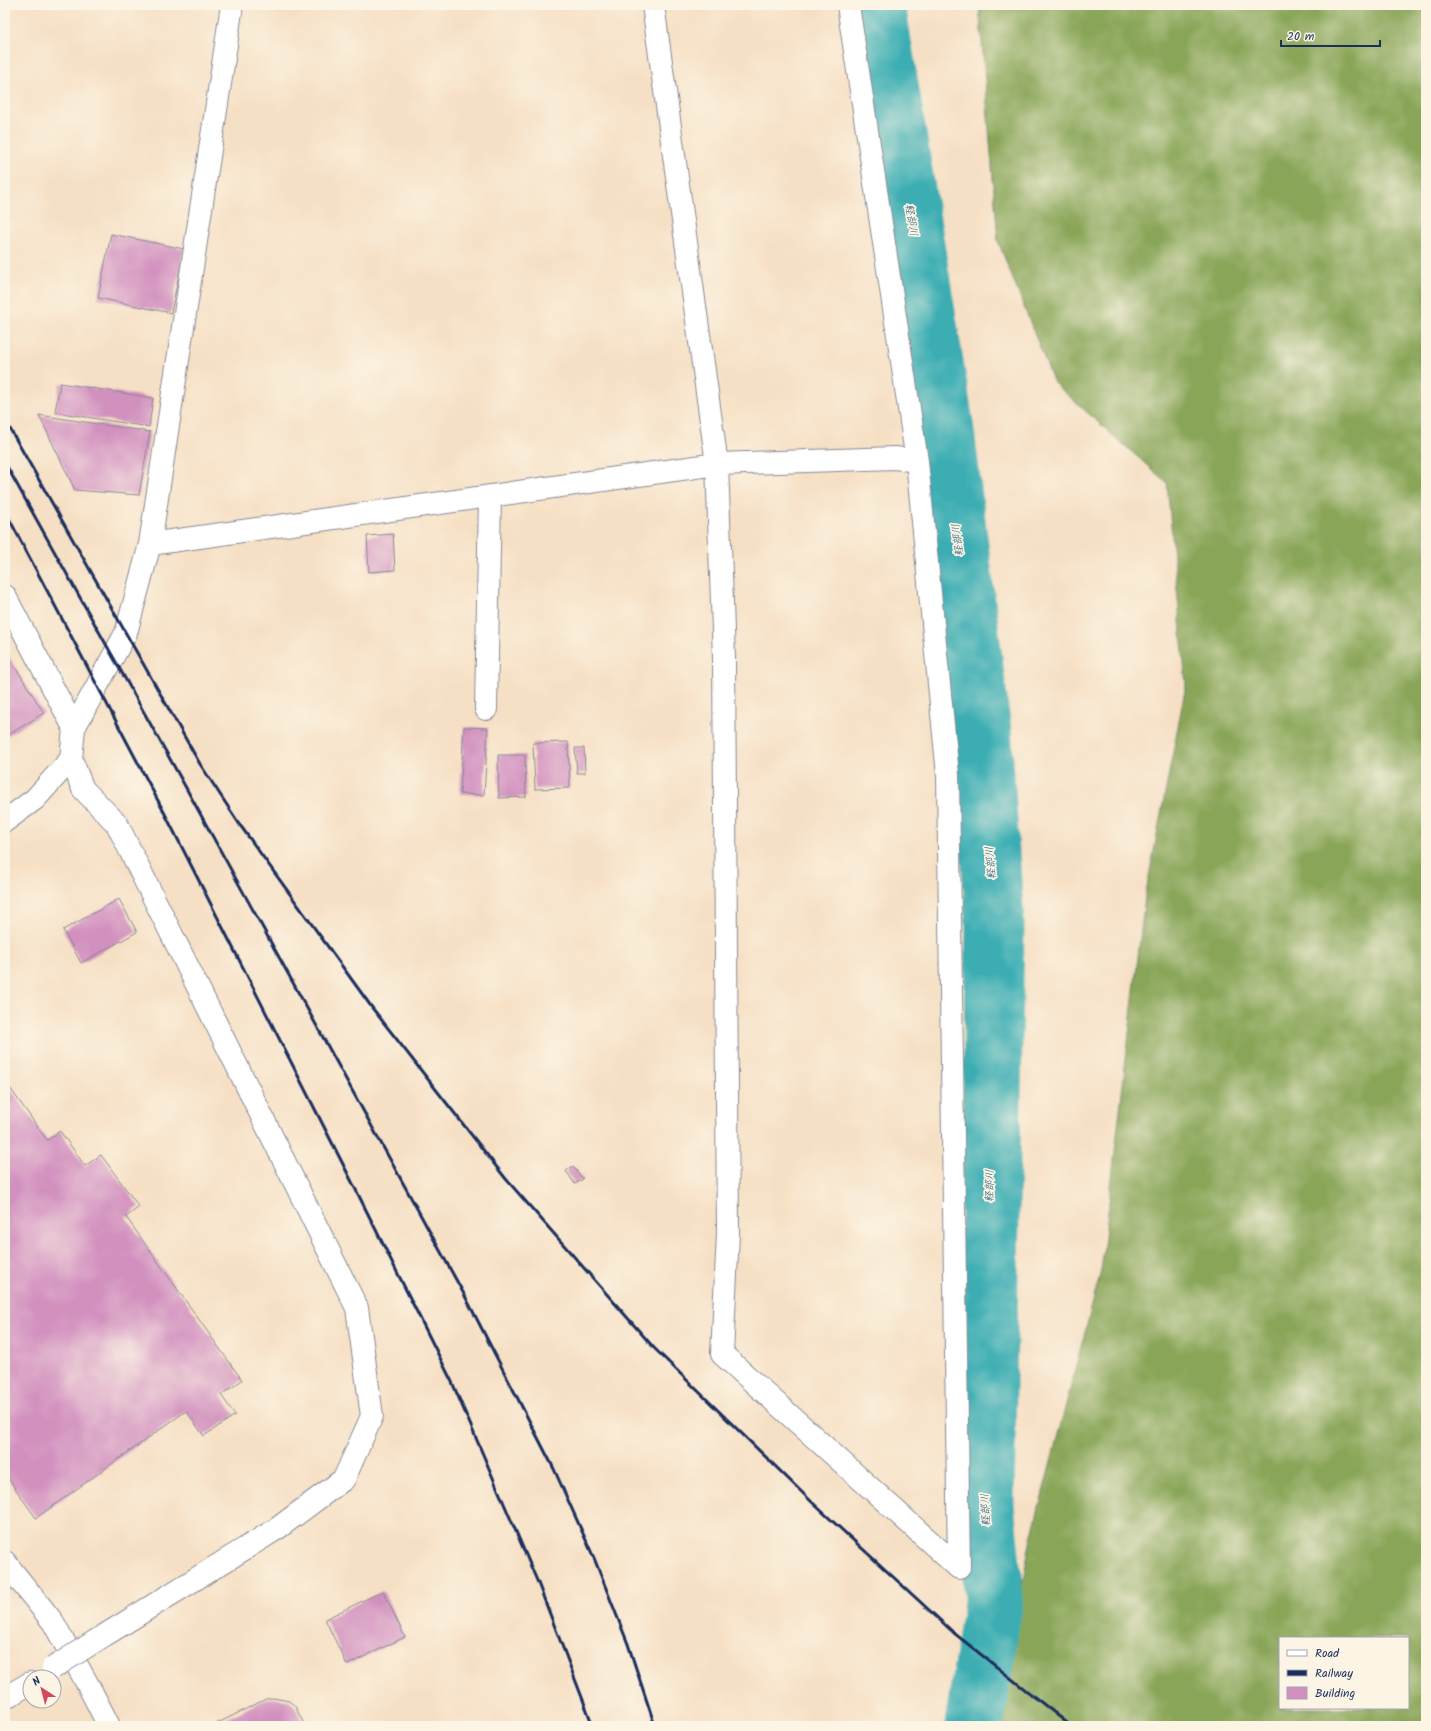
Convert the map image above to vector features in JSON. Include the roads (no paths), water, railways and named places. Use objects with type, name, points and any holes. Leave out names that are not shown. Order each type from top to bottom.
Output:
[{"type":"street","points":[[51,1669],[278,1528],[344,1479],[372,1416],[357,1308],[117,824],[83,789],[71,759],[74,728],[126,633],[150,544],[232,5]]},
{"type":"street","points":[[653,5],[717,464],[724,658],[728,1227],[722,1354],[959,1568],[948,775],[917,461],[848,5]]},
{"type":"street","points":[[150,544],[717,464],[895,458],[917,461]]},
{"type":"street","points":[[486,708],[490,496]]},
{"type":"street","points":[[5,596],[74,728]]},
{"type":"street","points":[[5,821],[35,799],[71,759]]},
{"type":"street","points":[[5,1562],[53,1622],[88,1684],[109,1726]]},
{"type":"street","points":[[5,1698],[22,1687]]},
{"type":"waterway","name":"軽部川","points":[[876,5],[944,424],[982,732],[995,926],[985,1504],[994,1597],[974,1726]]},
{"type":"railway","points":[[5,420],[200,764],[240,825],[373,1009],[506,1179],[654,1348],[815,1505],[954,1633],[1071,1726]]},
{"type":"railway","points":[[5,463],[180,777],[465,1296],[554,1469],[594,1558],[628,1644],[655,1726]]},
{"type":"railway","points":[[5,511],[164,812],[452,1382],[538,1583],[593,1726]]}]
